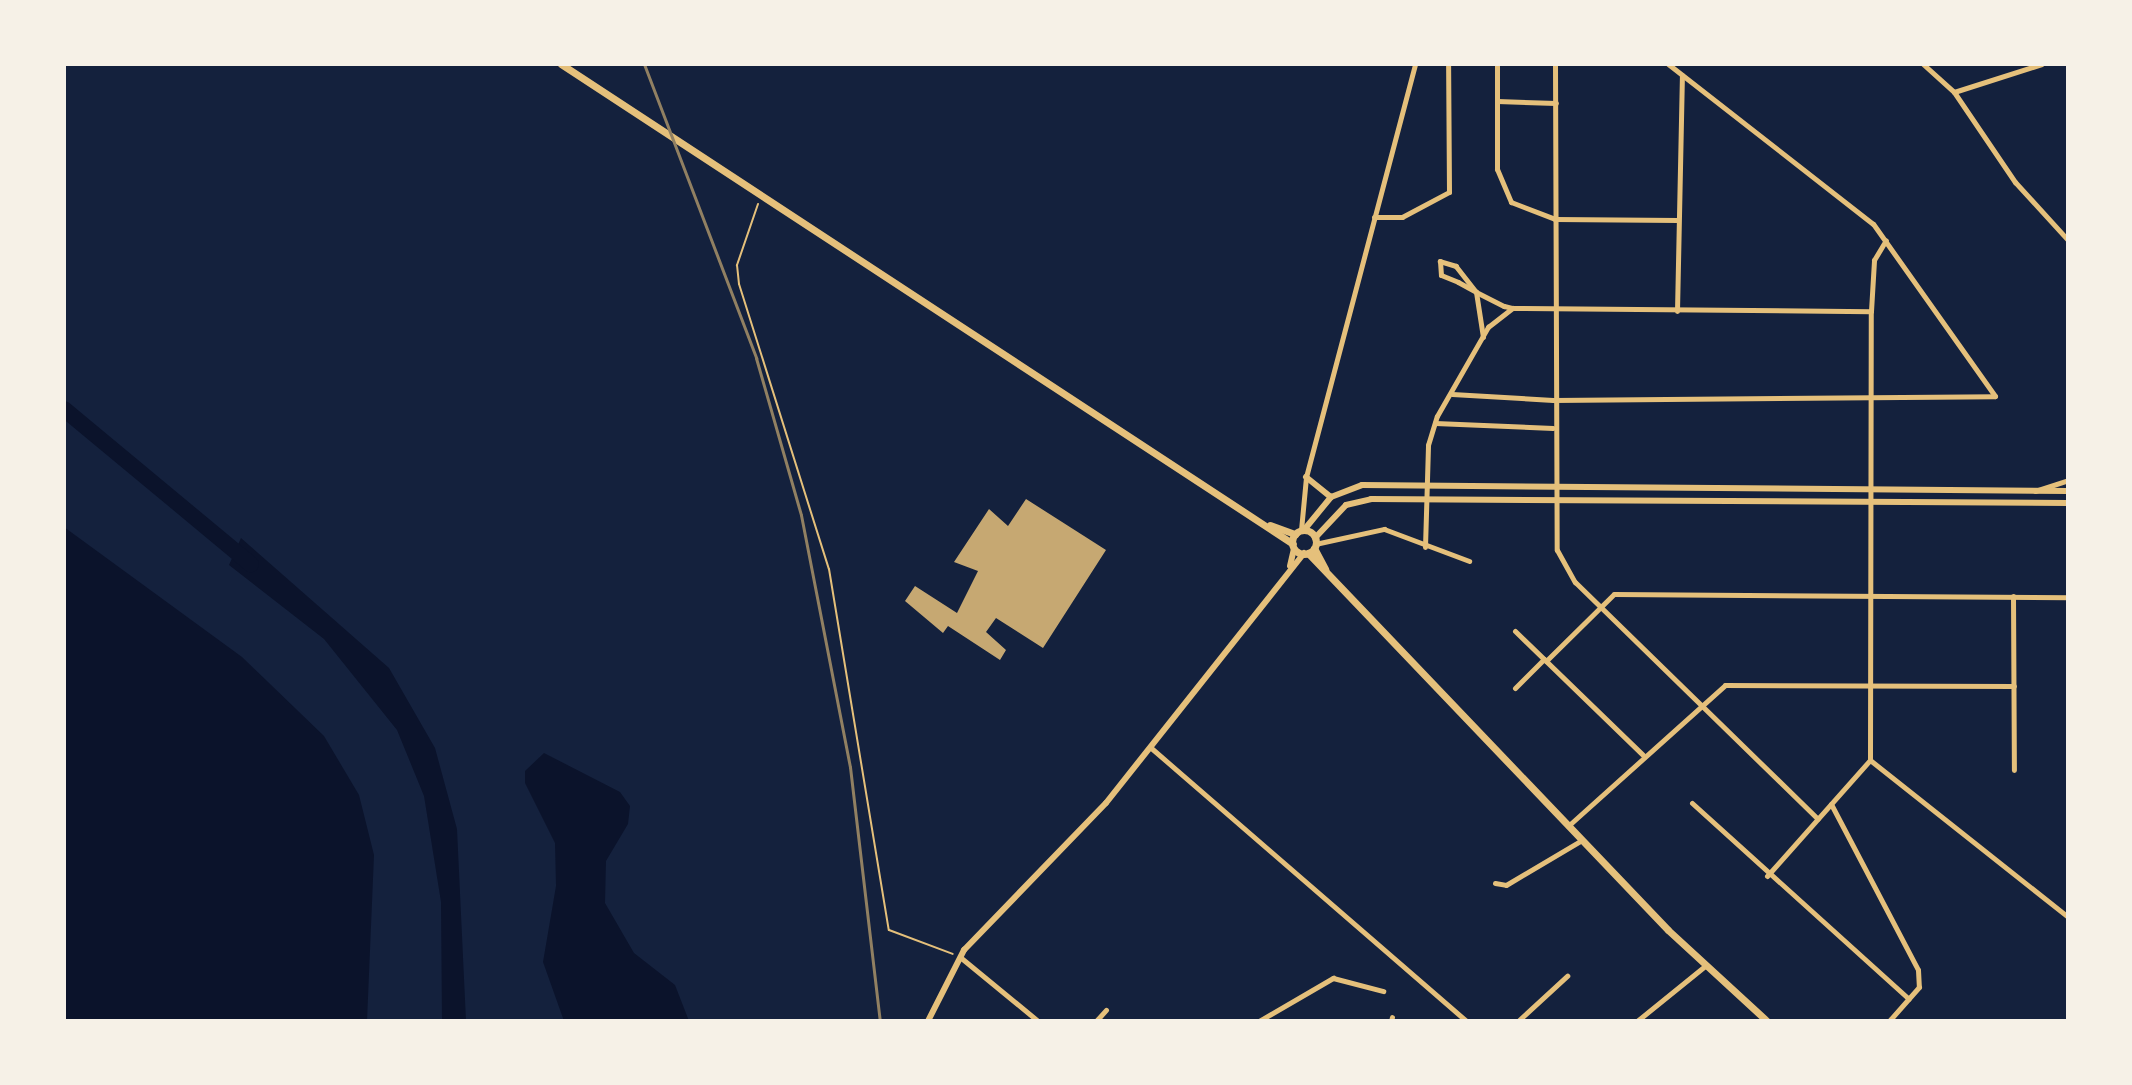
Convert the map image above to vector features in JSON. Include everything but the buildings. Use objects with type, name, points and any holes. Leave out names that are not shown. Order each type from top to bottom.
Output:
[{"type":"main road","points":[[561,64],[759,199],[1268,524],[1293,546],[1311,547]]},
{"type":"main road","points":[[1268,524],[1300,531],[1325,569],[1568,826],[1705,966],[1767,1021]]},
{"type":"main road","points":[[1293,546],[1300,531]]},
{"type":"street","points":[[1300,531],[1306,477],[1415,64]]},
{"type":"street","points":[[1374,217],[1402,217],[1449,192],[1448,64]]},
{"type":"street","points":[[1497,64],[1502,190],[1524,210],[1555,219],[1678,220]]},
{"type":"street","points":[[1555,64],[1553,501],[1560,559],[1599,606],[1818,819]]},
{"type":"street","points":[[1452,394],[1553,400],[1993,398],[1993,385],[1886,240],[1668,64]]},
{"type":"street","points":[[1923,64],[1954,92],[2015,182],[2068,240]]},
{"type":"street","points":[[1954,92],[2042,64]]},
{"type":"street","points":[[1677,311],[1682,75]]},
{"type":"street","points":[[1497,101],[1556,103]]},
{"type":"street","points":[[1767,876],[1870,760],[1874,687],[1871,311],[1874,260],[1886,240]]},
{"type":"street","points":[[1483,337],[1476,292],[1450,260],[1437,263],[1441,275],[1476,292],[1512,308],[1871,311]]},
{"type":"street","points":[[1425,547],[1435,423],[1483,337],[1512,308]]},
{"type":"street","points":[[1435,423],[1553,428]]},
{"type":"street","points":[[1306,477],[1331,497]]},
{"type":"street","points":[[2034,491],[2068,480]]},
{"type":"street","points":[[1300,531],[1331,497],[1362,485],[2068,491]]},
{"type":"street","points":[[1718,503],[1719,490]]},
{"type":"street","points":[[928,1021],[959,957],[1150,747],[1289,570],[1351,503],[1429,500],[2068,503]]},
{"type":"street","points":[[1311,547],[1384,529],[1425,547],[1469,561]]},
{"type":"street","points":[[1289,570],[1293,546]]},
{"type":"street","points":[[1515,688],[1614,594],[2068,597]]},
{"type":"street","points":[[2013,596],[2014,770]]},
{"type":"street","points":[[1515,631],[1643,755]]},
{"type":"street","points":[[1568,826],[1698,705],[1729,684],[2014,686]]},
{"type":"street","points":[[1150,747],[1466,1021]]},
{"type":"street","points":[[1870,760],[2068,917]]},
{"type":"street","points":[[1692,803],[1767,876],[1909,999]]},
{"type":"street","points":[[1831,804],[1916,963],[1920,984],[1889,1021]]},
{"type":"street","points":[[1495,883],[1506,885],[1582,840]]},
{"type":"street","points":[[959,957],[1038,1021]]},
{"type":"street","points":[[1639,1021],[1705,966]]},
{"type":"street","points":[[1518,1021],[1567,976]]},
{"type":"street","points":[[1259,1021],[1333,978],[1383,991]]},
{"type":"street","points":[[1096,1021],[1106,1010]]},
{"type":"path","points":[[759,199],[737,265],[739,284],[829,569],[889,930],[959,957]]},
{"type":"water","points":[[64,527],[242,657],[324,736],[359,795],[374,855],[367,1021],[64,1021]]},
{"type":"water","points":[[241,538],[389,668],[435,748],[457,829],[466,1021],[442,1021],[441,902],[424,796],[397,730],[324,639],[229,565]]},
{"type":"water","points":[[544,753],[620,792],[630,806],[628,824],[606,861],[605,903],[634,953],[675,985],[689,1021],[564,1021],[543,962],[556,886],[555,843],[525,783],[525,771]]},
{"type":"waterway","points":[[64,409],[251,564]]},
{"type":"railway","points":[[644,64],[756,358],[801,515],[850,767],[880,1021]]}]
